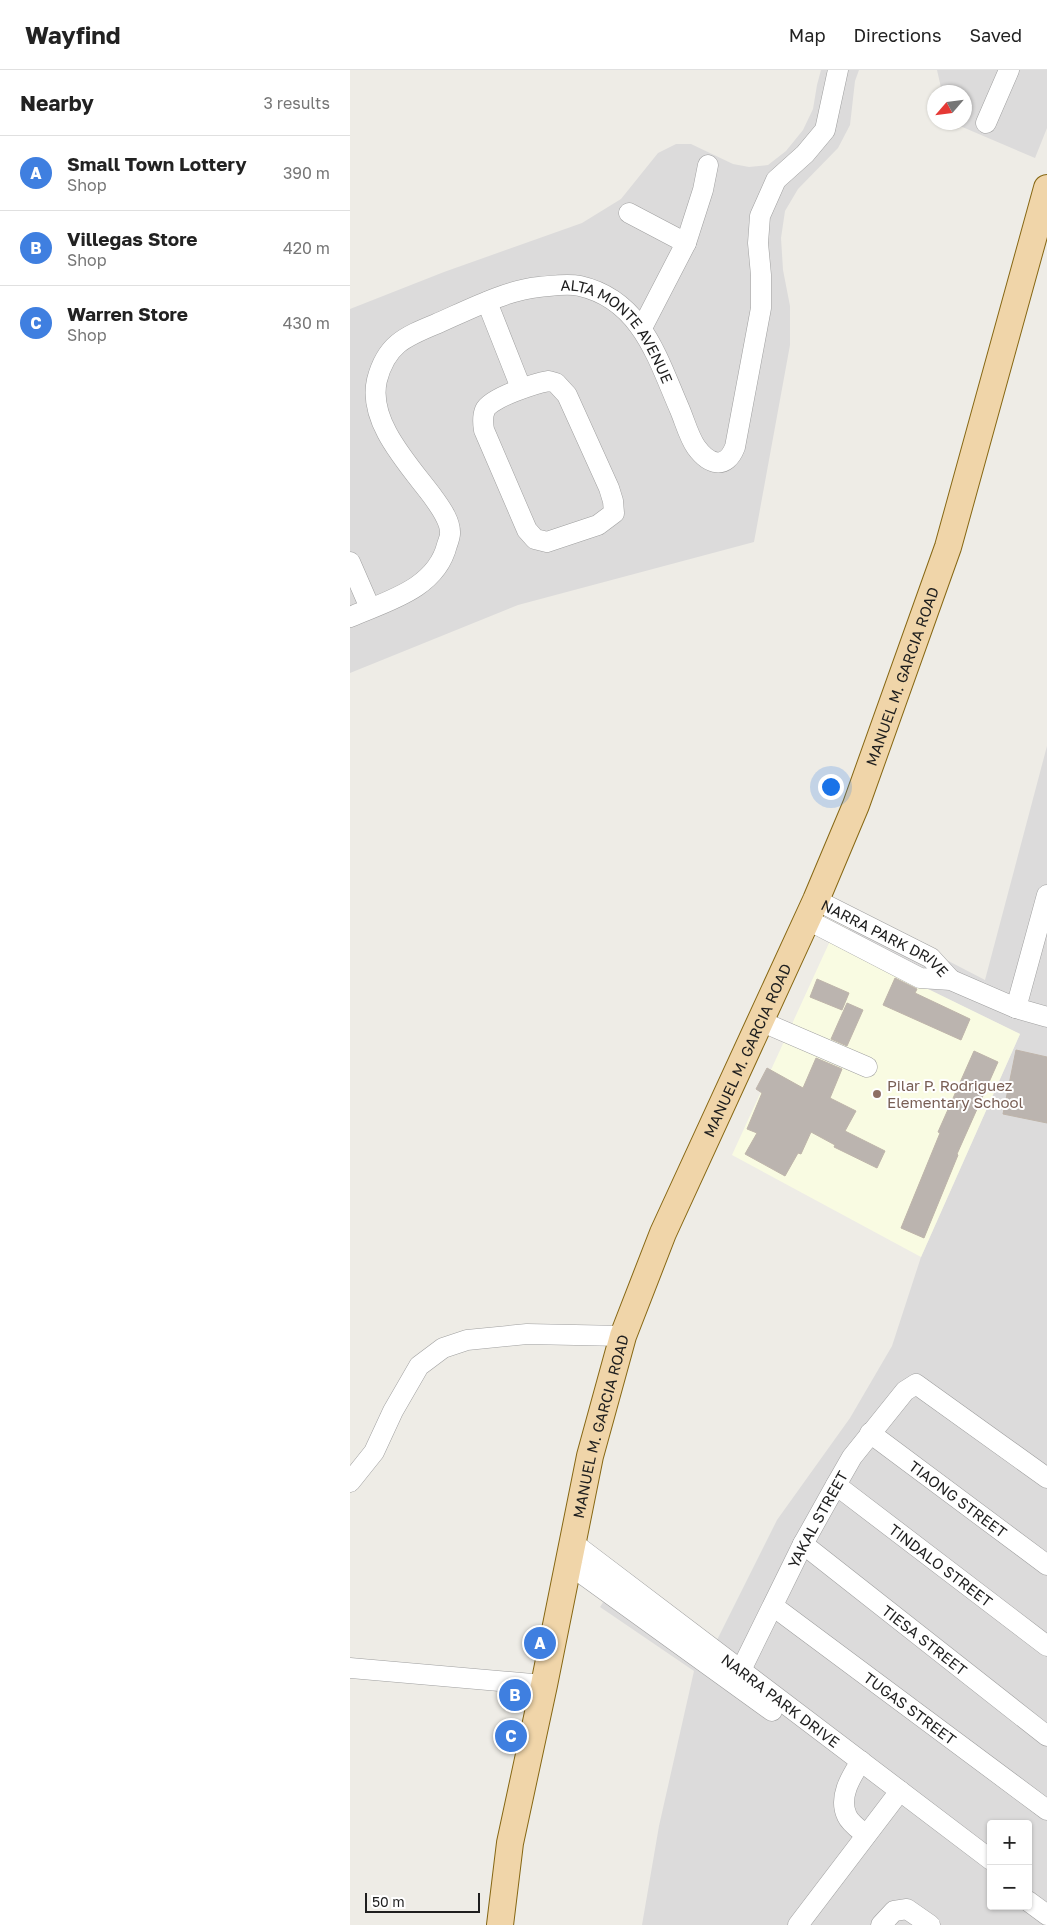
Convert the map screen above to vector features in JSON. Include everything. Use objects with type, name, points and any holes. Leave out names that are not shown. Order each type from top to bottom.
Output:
[{"type":"main road","name":"MANUEL M. GARCIA ROAD","points":[[500,1925],[510,1843],[590,1456],[623,1336],[663,1233],[811,909],[859,796],[948,547],[1047,188]]},
{"type":"street","name":"ALTA MONTE AVENUE","points":[[350,617],[419,586],[437,569],[446,552],[451,533],[446,518],[438,504],[387,434],[377,409],[375,389],[381,363],[392,348],[413,333],[487,302],[531,288],[560,285],[579,286],[601,294],[624,309],[642,328],[662,367],[695,446],[711,462],[720,463],[732,456],[761,308],[761,275],[758,243],[760,216],[776,180],[805,154],[825,130],[838,70]]},
{"type":"street","points":[[986,123],[1009,70]]},
{"type":"street","points":[[642,328],[686,243],[703,190],[708,164]]},
{"type":"street","points":[[629,213],[686,243]]},
{"type":"street","points":[[487,302],[521,388]]},
{"type":"street","points":[[549,381],[556,383],[567,395],[613,501],[614,513],[607,520],[598,525],[547,542],[535,538],[527,530],[484,430],[483,420],[485,409],[521,388],[549,381]]},
{"type":"street","points":[[350,562],[370,608]]},
{"type":"street","points":[[1016,1008],[1042,932],[1047,895]]},
{"type":"street","name":"NARRA PARK DRIVE","points":[[811,909],[931,958],[951,980],[1016,1008],[1047,1017]]},
{"type":"street","points":[[760,1021],[867,1067]]},
{"type":"street","points":[[350,1482],[374,1452],[393,1411],[418,1366],[442,1348],[467,1340],[527,1334],[623,1336]]},
{"type":"street","name":"YAKAL STREET","points":[[741,1670],[803,1544],[836,1485],[870,1433],[904,1391],[916,1384],[1047,1478]]},
{"type":"street","name":"TIAONG STREET","points":[[870,1433],[1047,1565]]},
{"type":"street","name":"TINDALO STREET","points":[[836,1485],[1047,1646]]},
{"type":"street","name":"TIESA STREET","points":[[803,1544],[1047,1736]]},
{"type":"street","name":"NARRA PARK DRIVE","points":[[570,1553],[741,1670],[987,1870]]},
{"type":"street","name":"NARRA PARK DRIVE","points":[[570,1553],[658,1627],[858,1766]]},
{"type":"street","name":"TUGAS STREET","points":[[772,1606],[1047,1810]]},
{"type":"street","points":[[350,1668],[544,1685]]},
{"type":"street","points":[[858,1766],[846,1790],[844,1802],[847,1817],[866,1835]]},
{"type":"street","points":[[798,1925],[896,1795]]},
{"type":"street","name":"NARRA PARK DRIVE","points":[[896,1795],[987,1857]]},
{"type":"street","points":[[1032,1891],[1047,1902]]},
{"type":"street","points":[[1032,1904],[1047,1915]]},
{"type":"street","points":[[881,1925],[894,1911],[899,1909],[907,1909],[930,1925]]},
{"type":"shaded area","points":[[821,70],[859,70],[855,81],[850,125],[838,148],[798,189],[785,211],[781,238],[783,270],[790,306],[790,345],[754,542],[518,605],[350,673],[350,309],[444,272],[582,223],[621,199],[658,153],[676,144],[691,144],[733,164],[749,167],[768,165],[786,151],[803,130],[813,109]]},
{"type":"shaded area","points":[[937,70],[1047,70],[1047,128],[1035,158],[969,130],[972,130],[972,85],[940,85]]},
{"type":"shaded area","points":[[1047,746],[1047,1925],[642,1925],[659,1826],[694,1671],[600,1607],[623,1572],[714,1646],[777,1520],[850,1418],[892,1346],[921,1257],[1020,1034],[841,947],[856,913],[985,980]]},
{"type":"shaded area","name":"Pilar P. Rodriguez Elementary School","points":[[830,941],[1020,1034],[921,1257],[732,1155]]},
{"type":"building","points":[[895,978],[917,989],[915,993],[970,1019],[961,1040],[883,1005]]},
{"type":"building","points":[[817,979],[849,993],[842,1010],[810,997]]},
{"type":"building","points":[[847,1003],[863,1010],[847,1046],[831,1039]]},
{"type":"building","points":[[1016,1050],[1047,1057],[1047,1123],[1003,1114]]},
{"type":"building","points":[[974,1051],[998,1062],[957,1154],[924,1238],[901,1228],[940,1133],[938,1132]]},
{"type":"building","points":[[816,1058],[842,1069],[830,1098],[856,1111],[845,1131],[885,1151],[877,1168],[834,1147],[835,1145],[811,1132],[801,1154],[798,1153],[785,1176],[745,1154],[757,1133],[747,1129],[762,1093],[756,1089],[767,1068],[803,1088]]},
{"type":"place","name":"Pilar P. Rodriguez Elementary School","points":[[877,1094]]},
{"type":"place","name":"Small Town Lottery","points":[[540,1643]]},
{"type":"place","name":"Villegas Store","points":[[515,1695]]},
{"type":"place","name":"Warren Store","points":[[511,1736]]}]
